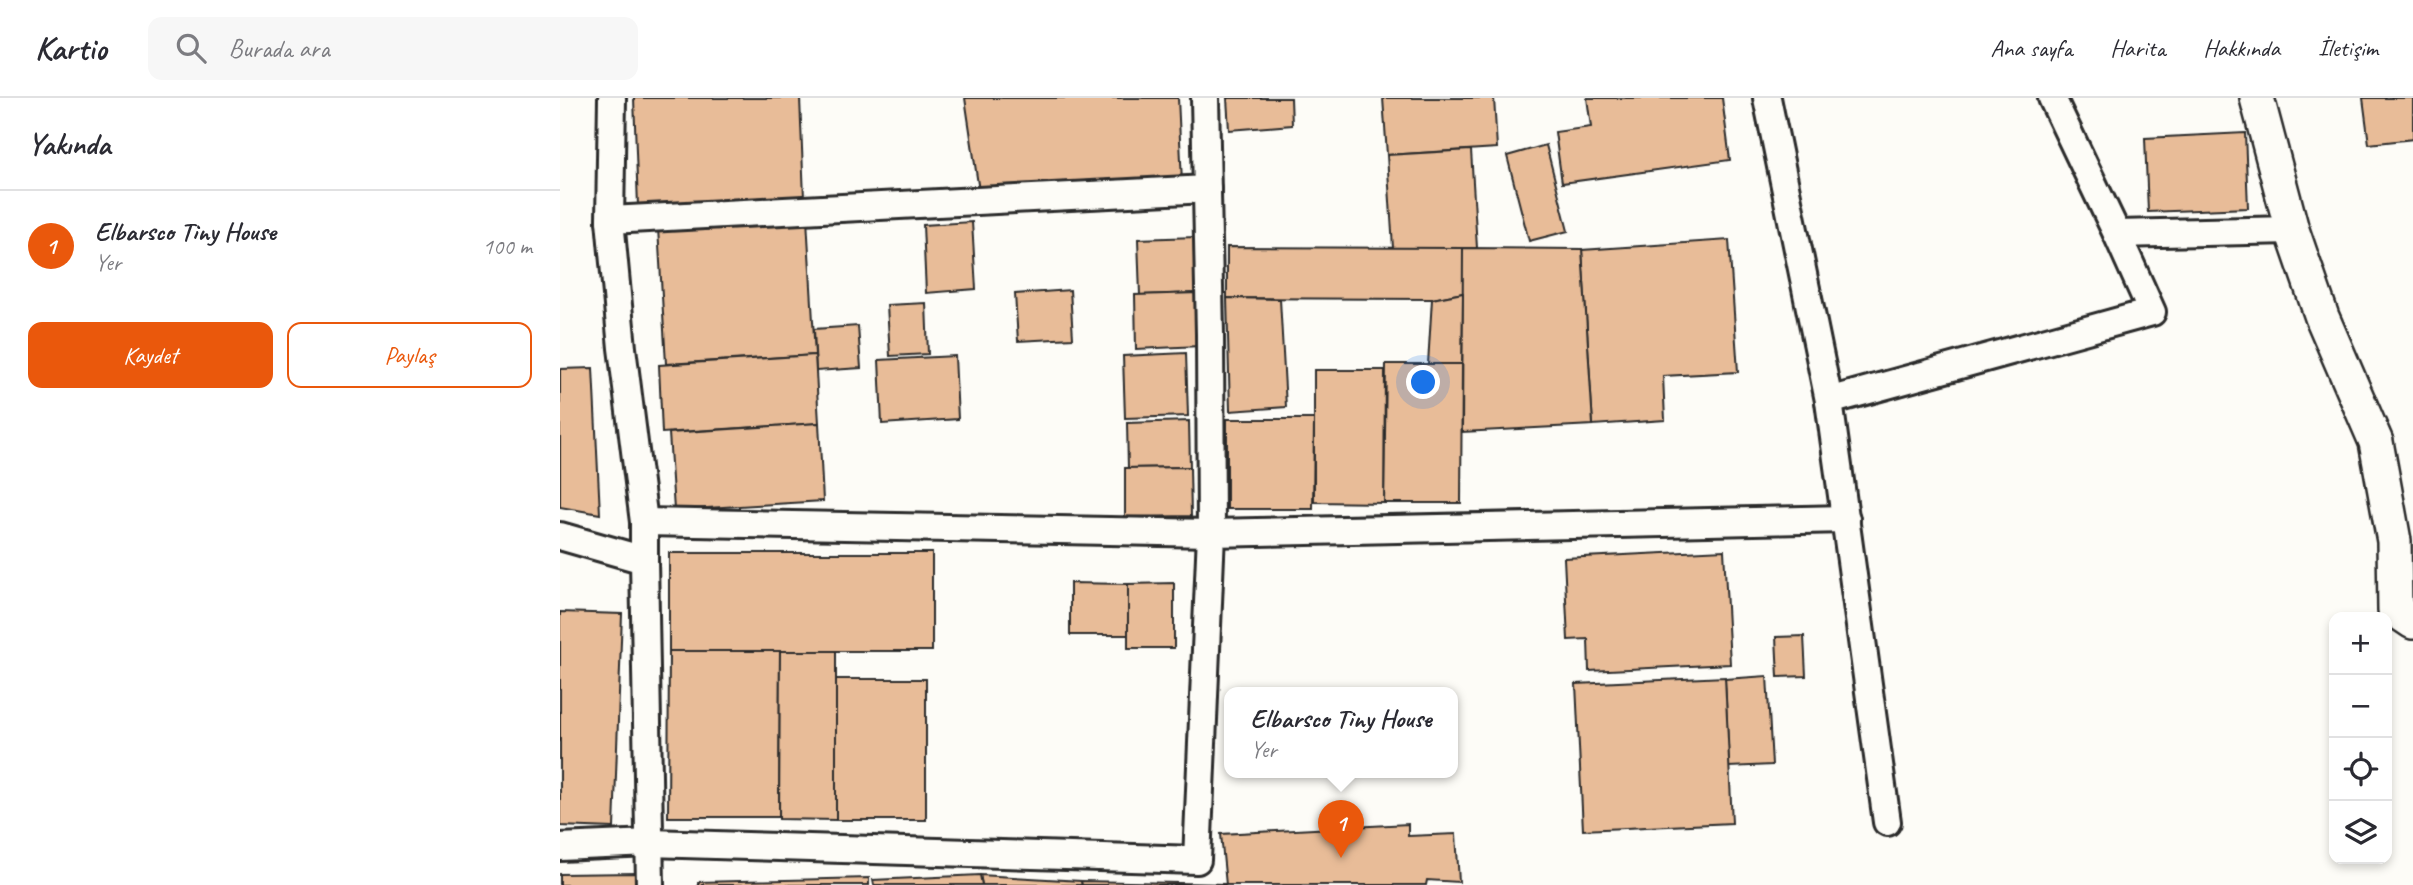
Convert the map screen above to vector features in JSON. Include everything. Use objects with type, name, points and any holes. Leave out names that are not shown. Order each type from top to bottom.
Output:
[{"type":"street","points":[[612,98],[610,220],[622,348],[644,522],[650,885]]},
{"type":"street","points":[[560,847],[650,843],[1197,860],[1211,533],[1205,98]]},
{"type":"street","points":[[1767,98],[1829,401],[1887,821]]},
{"type":"street","points":[[1829,401],[2152,312],[2118,234],[2052,98]]},
{"type":"street","points":[[2257,98],[2292,230],[2322,317],[2376,442],[2394,541],[2395,610],[2413,622]]},
{"type":"street","points":[[610,220],[1207,189]]},
{"type":"street","points":[[2118,234],[2292,230]]},
{"type":"street","points":[[644,522],[1211,533],[1846,519]]},
{"type":"street","points":[[560,536],[644,560]]},
{"type":"building","points":[[634,98],[800,98],[804,198],[638,206]]},
{"type":"building","points":[[965,98],[1178,98],[1182,182],[979,191]]},
{"type":"building","points":[[1227,98],[1291,98],[1292,125],[1229,130]]},
{"type":"building","points":[[1383,98],[1494,98],[1497,148],[1387,155]]},
{"type":"building","points":[[1587,98],[1722,98],[1730,160],[1562,183],[1555,132],[1591,127]]},
{"type":"building","points":[[2363,98],[2413,98],[2413,139],[2369,144]]},
{"type":"building","points":[[2245,133],[2248,208],[2148,212],[2145,138]]},
{"type":"building","points":[[1546,145],[1568,231],[1529,241],[1507,156]]},
{"type":"building","points":[[1471,150],[1477,248],[1393,248],[1387,155]]},
{"type":"building","points":[[807,219],[815,355],[666,364],[658,228]]},
{"type":"building","points":[[972,222],[976,289],[926,293],[923,225]]},
{"type":"building","points":[[1196,237],[1198,293],[1140,295],[1138,239]]},
{"type":"building","points":[[1729,240],[1738,372],[1663,376],[1665,420],[1593,425],[1582,250]]},
{"type":"building","points":[[1227,247],[1463,248],[1463,293],[1432,299],[1227,298]]},
{"type":"building","points":[[1463,248],[1582,249],[1593,425],[1462,432]]},
{"type":"building","points":[[1070,290],[1073,338],[1018,341],[1015,294]]},
{"type":"building","points":[[1198,293],[1200,346],[1136,349],[1135,295]]},
{"type":"building","points":[[1463,293],[1462,364],[1428,364],[1432,299]]},
{"type":"building","points":[[1227,298],[1280,299],[1286,407],[1230,411]]},
{"type":"building","points":[[926,303],[928,354],[890,356],[887,305]]},
{"type":"building","points":[[858,326],[861,368],[816,371],[814,329]]},
{"type":"building","points":[[1186,353],[1188,416],[1125,418],[1123,356]]},
{"type":"building","points":[[815,355],[819,423],[662,433],[659,365]]},
{"type":"building","points":[[955,356],[958,419],[882,424],[879,360]]},
{"type":"building","points":[[1386,364],[1462,364],[1461,503],[1384,503]]},
{"type":"building","points":[[593,368],[600,514],[560,507],[560,369]]},
{"type":"building","points":[[1314,370],[1385,370],[1384,503],[1314,502]]},
{"type":"building","points":[[1227,419],[1314,419],[1313,509],[1227,509]]},
{"type":"building","points":[[1189,421],[1190,467],[1128,468],[1127,423]]},
{"type":"building","points":[[819,423],[823,501],[674,510],[669,433]]},
{"type":"building","points":[[1190,467],[1191,516],[1125,517],[1125,468]]},
{"type":"building","points":[[1724,550],[1730,664],[1589,671],[1588,639],[1568,640],[1564,558]]},
{"type":"building","points":[[669,553],[932,553],[932,651],[669,651]]},
{"type":"building","points":[[1070,583],[1128,584],[1128,635],[1070,635]]},
{"type":"building","points":[[1174,583],[1174,648],[1128,648],[1128,584]]},
{"type":"building","points":[[560,612],[622,614],[614,828],[560,826]]},
{"type":"building","points":[[1804,636],[1806,676],[1778,677],[1776,637]]},
{"type":"building","points":[[669,651],[780,651],[779,817],[668,817]]},
{"type":"building","points":[[780,651],[836,651],[836,820],[779,819]]},
{"type":"building","points":[[1767,676],[1772,765],[1729,767],[1725,679]]},
{"type":"building","points":[[1725,677],[1732,823],[1583,830],[1576,684]]},
{"type":"building","points":[[836,679],[926,679],[926,820],[836,820]]},
{"type":"building","points":[[1408,824],[1408,836],[1456,834],[1459,882],[1427,880],[1426,885],[1226,885],[1221,834]]},
{"type":"building","points":[[636,873],[636,885],[560,885],[560,874]]},
{"type":"building","points":[[980,875],[1081,881],[1082,885],[982,885]]},
{"type":"building","points":[[980,875],[982,885],[874,885],[873,880]]},
{"type":"building","points":[[869,878],[869,885],[698,885],[698,882]]},
{"type":"building","points":[[1081,881],[1226,884],[1226,885],[1082,885]]},
{"type":"place","name":"Elbarsco Tiny House","points":[[1341,858]]}]
